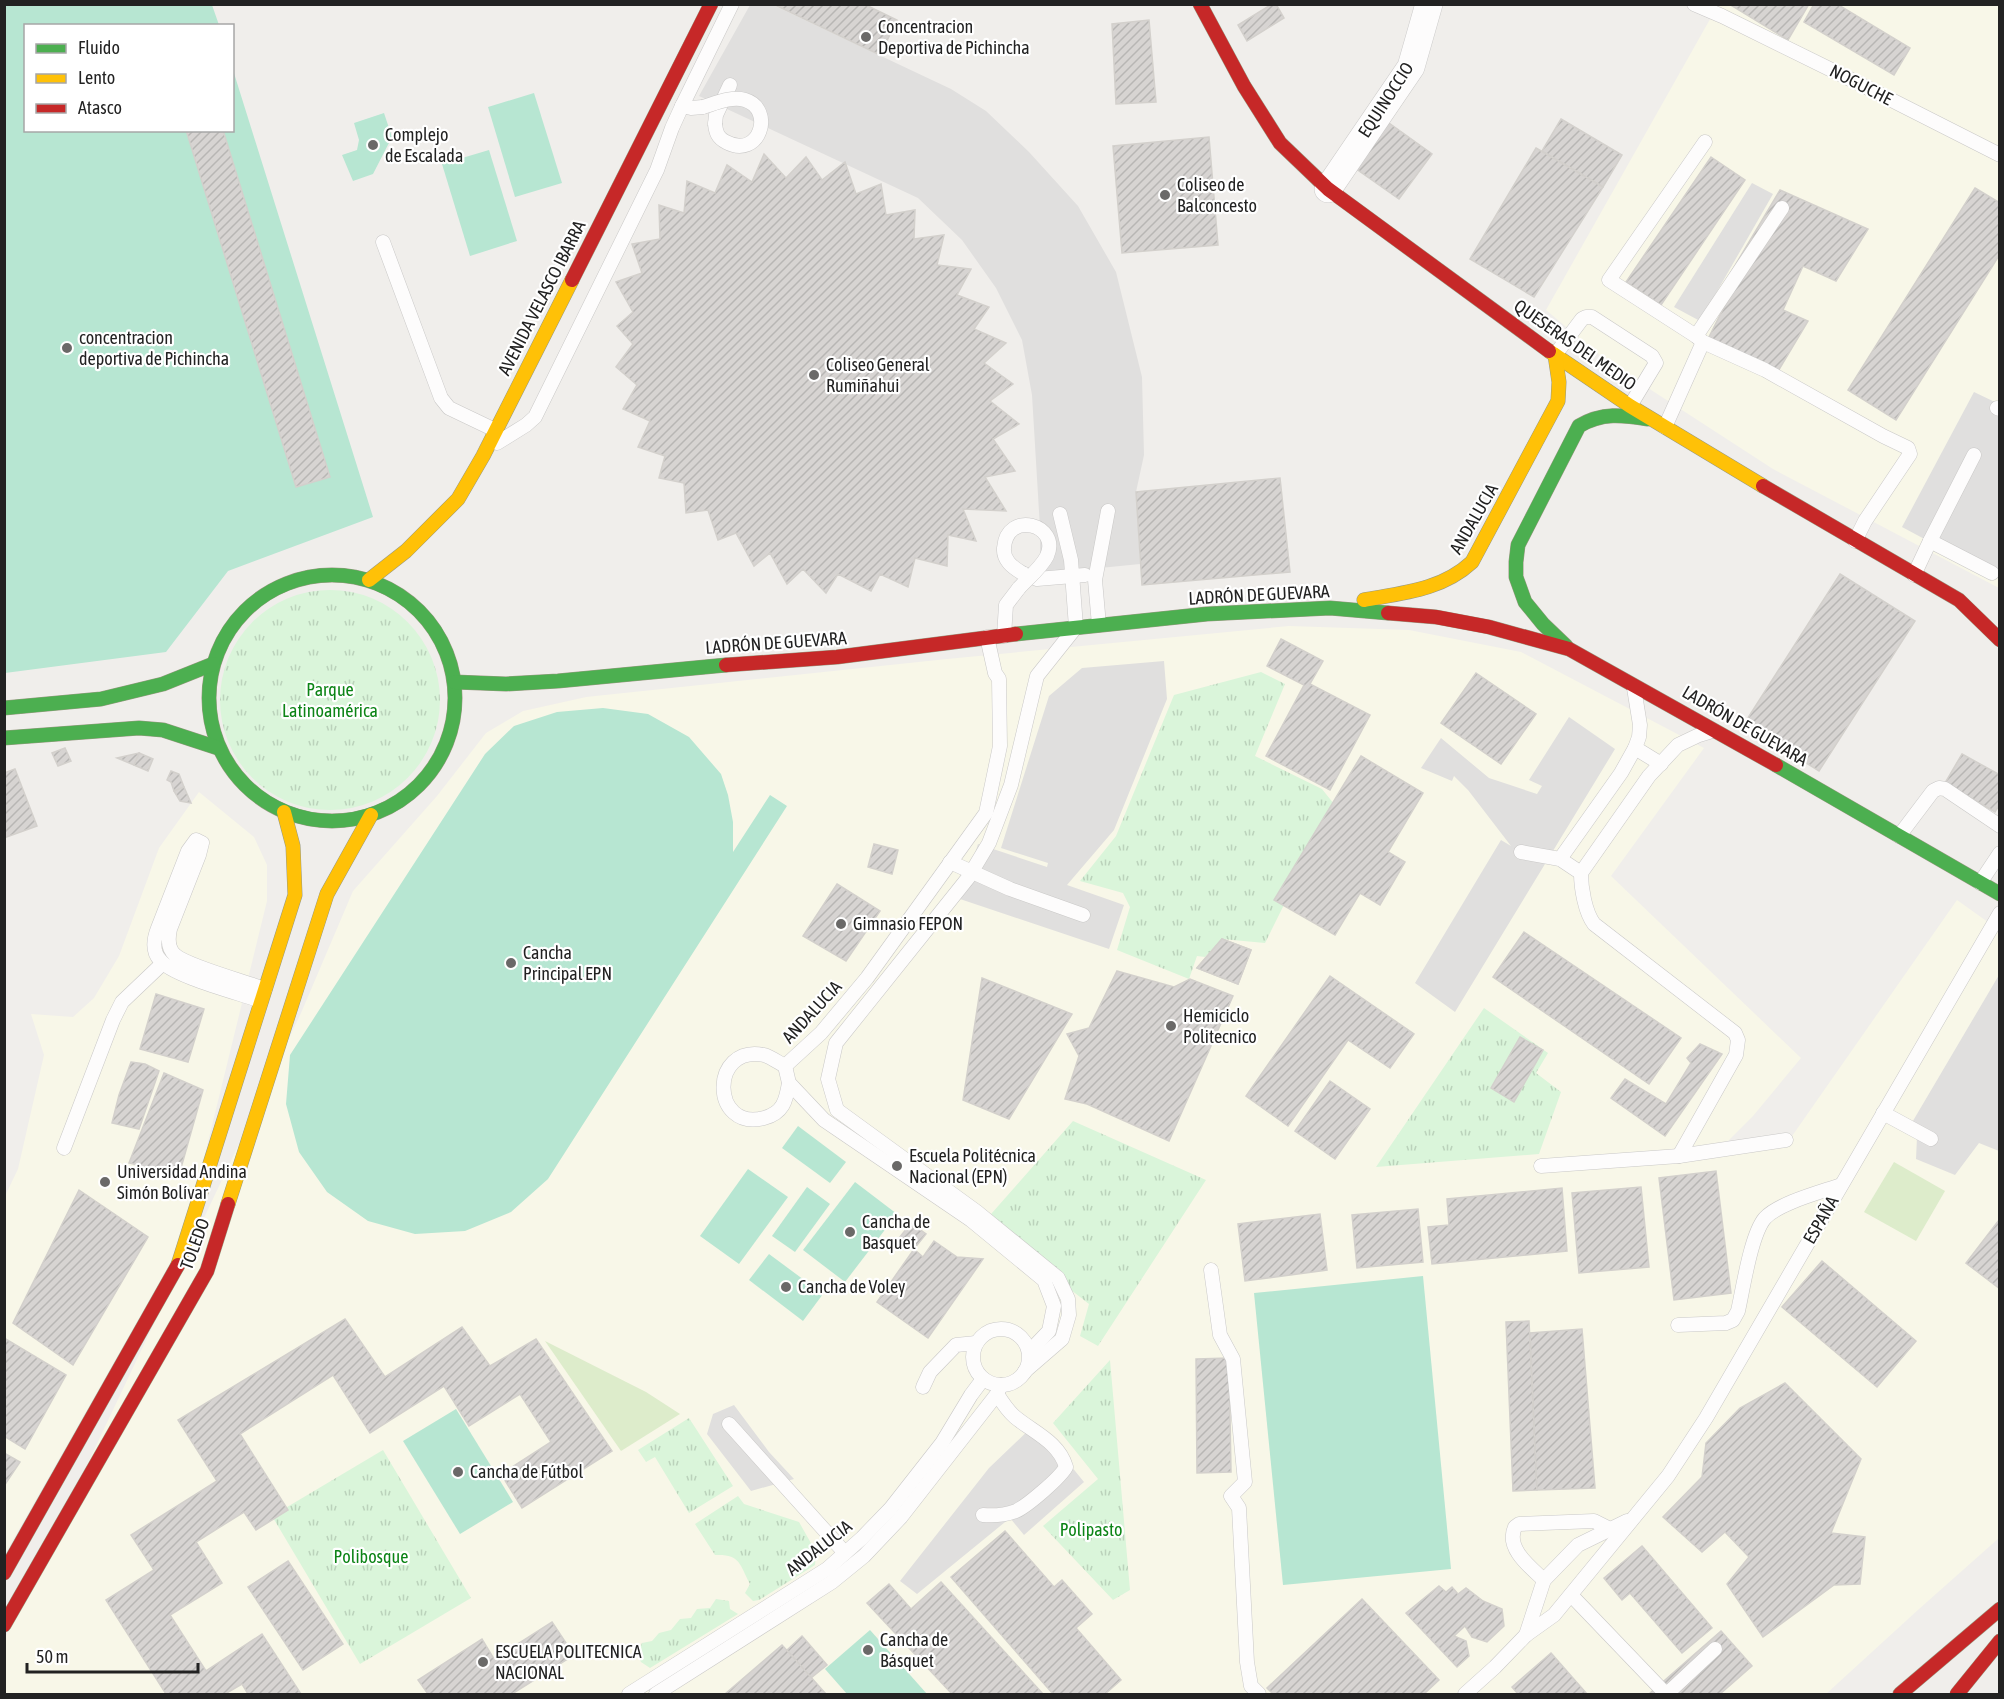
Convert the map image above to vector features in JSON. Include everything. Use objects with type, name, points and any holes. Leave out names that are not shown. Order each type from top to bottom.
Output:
[{"type":"main road","name":"AVENIDA VELASCO IBARRA","points":[[369,580],[406,550],[458,499],[486,450],[711,4]]},
{"type":"main road","name":"QUESERAS DEL MEDIO","points":[[1200,4],[1244,86],[1280,143],[1328,189],[1555,355],[1630,406],[1855,541],[1959,600],[2000,640]]},
{"type":"main road","points":[[596,234],[607,182]]},
{"type":"main road","name":"ANDALUCIA","points":[[1330,608],[1439,584],[1457,576],[1468,567],[1558,401],[1559,382],[1555,355]]},
{"type":"main road","points":[[1569,649],[1540,623],[1520,595],[1515,575],[1518,545],[1579,426],[1598,416],[1617,414],[1650,419]]},
{"type":"main road","points":[[331,574],[369,580],[402,595],[428,618],[446,648],[455,682],[455,716],[446,749],[427,777],[402,800],[371,815],[342,821],[313,820],[284,812],[257,796],[235,775],[219,748],[211,726],[208,703],[213,663],[230,628],[257,600],[292,581],[331,574]]},
{"type":"main road","name":"LADRÓN DE GUEVARA","points":[[455,682],[506,684],[558,681],[699,667],[837,657],[1076,627],[1207,614],[1330,608],[1383,611],[1462,621],[1569,649],[1717,731],[2000,894]]},
{"type":"main road","points":[[4,708],[101,699],[163,684],[213,663]]},
{"type":"main road","points":[[4,738],[139,728],[163,730],[219,748]]},
{"type":"main road","name":"TOLEDO","points":[[4,1573],[180,1260],[295,895],[293,846],[284,812]]},
{"type":"main road","name":"TOLEDO","points":[[4,1625],[207,1271],[327,894],[371,815]]},
{"type":"main road","points":[[1900,1695],[2000,1609]]},
{"type":"main road","points":[[1957,1695],[2000,1641]]},
{"type":"main road","points":[[1978,1666],[2000,1653]]},
{"type":"main road","points":[[1967,1695],[1983,1683]]},
{"type":"street","name":"EQUINOCCIO","points":[[1328,189],[1411,67],[1429,4]]},
{"type":"street","points":[[1959,600],[2000,624]]},
{"type":"lane","points":[[486,450],[535,417],[657,170],[672,128],[732,4]]},
{"type":"lane","name":"NOGUCHE","points":[[1694,4],[2000,155]]},
{"type":"lane","points":[[682,106],[703,107],[732,99],[746,100],[758,110],[761,118],[757,138],[749,144],[735,147],[723,141],[716,133],[716,115],[730,85]]},
{"type":"lane","points":[[1705,141],[1609,280],[1700,339],[1764,370],[1908,448],[1910,454],[1865,521],[1855,541]]},
{"type":"lane","points":[[1665,427],[1700,339],[1782,208]]},
{"type":"lane","points":[[382,242],[441,398],[449,408],[495,430]]},
{"type":"lane","points":[[1555,355],[1582,319],[1586,317],[1592,318],[1652,357],[1656,363],[1630,406]]},
{"type":"lane","points":[[1914,575],[1974,455]]},
{"type":"lane","points":[[1099,626],[1095,580],[1108,511]]},
{"type":"lane","points":[[1060,514],[1079,575],[1076,627]]},
{"type":"lane","points":[[1004,636],[1006,605],[1019,588],[1037,570],[1048,554],[1047,538],[1040,528],[1030,523],[1010,531],[1004,546],[1004,557],[1014,568],[1022,573],[1037,579],[1079,575]]},
{"type":"lane","points":[[1930,541],[1992,573]]},
{"type":"lane","name":"ANDALUCIA","points":[[1026,1371],[1062,1339],[1069,1315],[1068,1299],[1058,1278],[977,1212],[837,1110],[828,1079],[836,1043],[972,872],[989,843],[1011,785],[1036,676],[1076,627]]},
{"type":"lane","name":"ANDALUCIA","points":[[789,1083],[785,1066],[821,1033],[867,978],[986,813],[1000,746],[999,679],[995,673],[987,638]]},
{"type":"lane","points":[[1570,866],[1639,737],[1640,725],[1633,684]]},
{"type":"lane","points":[[1570,866],[1678,745],[1699,735],[1717,731]]},
{"type":"lane","points":[[1635,748],[1661,764]]},
{"type":"lane","points":[[1899,836],[1933,791],[1940,788],[1945,789],[2000,826]]},
{"type":"lane","points":[[196,840],[202,843],[200,855],[170,929],[168,941],[170,948],[174,954],[186,961],[263,995],[176,971],[163,963],[156,954],[156,933],[188,851],[196,840]]},
{"type":"lane","points":[[1521,852],[1570,866],[1594,924],[1735,1033],[1738,1040],[1736,1055],[1679,1156]]},
{"type":"lane","points":[[1980,883],[2000,853]]},
{"type":"lane","points":[[950,862],[1010,889],[1083,915]]},
{"type":"lane","name":"ESPAÑA","points":[[1465,1695],[1526,1635],[1554,1615],[1668,1476],[1706,1418],[1883,1113],[1995,932],[2000,913]]},
{"type":"lane","points":[[63,1148],[122,1002],[163,963]]},
{"type":"lane","points":[[785,1066],[766,1055],[747,1055],[730,1065],[722,1082],[726,1101],[736,1114],[754,1120],[773,1116],[785,1102],[789,1083]]},
{"type":"lane","points":[[789,1083],[824,1120],[971,1220],[1044,1280],[1054,1306],[1049,1331],[1029,1352]]},
{"type":"lane","points":[[1883,1113],[1932,1139]]},
{"type":"lane","points":[[1541,1166],[1679,1156],[1786,1140]]},
{"type":"lane","points":[[1678,1325],[1726,1323],[1733,1320],[1756,1236],[1765,1218],[1791,1202],[1841,1185]]},
{"type":"lane","points":[[1211,1270],[1220,1335],[1233,1359],[1245,1482],[1231,1496],[1239,1508],[1247,1662],[1251,1686],[1258,1695]]},
{"type":"lane","points":[[982,1515],[1003,1515],[1019,1510],[1053,1482],[1066,1467],[1064,1460],[1045,1437],[1013,1415],[999,1390],[976,1372],[973,1353],[976,1343],[991,1331],[1001,1329],[1019,1335],[1029,1352],[1029,1362],[1026,1371],[1019,1379],[999,1390]]},
{"type":"lane","points":[[922,1387],[930,1372],[956,1345],[976,1343]]},
{"type":"lane","name":"ANDALUCIA","points":[[629,1695],[826,1569],[845,1553],[891,1508],[942,1443],[983,1379]]},
{"type":"lane","name":"ANDALUCIA","points":[[656,1695],[832,1582],[864,1556],[902,1517],[999,1390]]},
{"type":"lane","points":[[729,1424],[845,1553]]},
{"type":"lane","name":"ESPAÑA","points":[[1526,1635],[1544,1580],[1578,1545],[1632,1519]]},
{"type":"lane","points":[[1544,1580],[1518,1554],[1512,1539],[1515,1527],[1519,1524],[1594,1521],[1610,1529]]},
{"type":"lane","points":[[1571,1595],[1664,1692],[1671,1691],[1715,1649]]},
{"type":"shaded area","points":[[750,5],[773,5],[951,89],[986,111],[1029,152],[1078,206],[1116,272],[1142,377],[1144,455],[1136,492],[1140,564],[1040,574],[1040,528],[1032,395],[1022,340],[996,288],[962,240],[918,198],[699,96]]},
{"type":"shaded area","points":[[1718,5],[1999,5],[1999,588],[1773,469],[1608,362],[1546,310]]},
{"type":"shaded area","points":[[1752,183],[1773,194],[1700,321],[1674,307]]},
{"type":"shaded area","points":[[1974,392],[1999,404],[1999,579],[1902,527]]},
{"type":"shaded area","name":"Escuela Politécnica Nacional (EPN)","points":[[1289,626],[1409,630],[1521,652],[1704,748],[1611,876],[1801,1058],[1753,1116],[1726,1143],[1790,1139],[1957,900],[1999,930],[1999,1538],[1826,1694],[5,1694],[5,1638],[301,1013],[353,891],[437,796],[486,733],[523,711],[586,697]]},
{"type":"shaded area","points":[[1164,661],[1167,699],[1114,830],[1067,885],[1124,905],[1109,949],[960,899],[978,844],[1047,867],[1048,863],[1001,848],[1049,696],[1082,668]]},
{"type":"shaded area","points":[[1569,717],[1615,749],[1455,1012],[1415,983],[1501,840],[1511,846],[1468,790],[1454,776],[1452,781],[1421,768],[1441,738],[1489,778],[1537,794],[1542,786],[1529,780]]},
{"type":"shaded area","name":"Universidad Andina Simón Bolívar","points":[[199,792],[254,837],[267,865],[267,901],[194,1199],[176,1253],[5,1554],[5,1196],[18,1169],[44,1055],[31,1014],[73,1017],[94,998],[119,956],[159,848]]},
{"type":"shaded area","points":[[1999,975],[1999,1151],[1979,1143],[1955,1175],[1916,1159],[1917,1137],[1907,1131]]},
{"type":"shaded area","points":[[734,1405],[769,1452],[794,1479],[751,1491],[707,1434],[713,1414]]},
{"type":"shaded area","points":[[1036,1423],[1084,1482],[1024,1535],[1010,1518],[917,1594],[900,1581],[989,1468]]},
{"type":"green space","points":[[5,5],[212,5],[219,24],[24,24],[24,132],[234,132],[234,73],[373,517],[228,571],[166,652],[5,673]]},
{"type":"green space","points":[[534,93],[562,183],[515,197],[488,107]]},
{"type":"green space","name":"Complejo de Escalada","points":[[384,113],[392,137],[373,174],[353,181],[342,155],[357,150],[359,140],[354,123]]},
{"type":"green space","points":[[489,150],[517,241],[470,256],[442,164]]},
{"type":"green space","name":"Parque Latinoamérica","points":[[319,590],[341,590],[372,598],[391,608],[408,622],[422,639],[432,658],[438,678],[440,700],[438,722],[432,742],[422,761],[408,778],[391,792],[362,806],[341,810],[319,810],[298,806],[278,797],[260,785],[245,770],[224,732],[220,711],[220,689],[224,668],[233,648],[245,630],[260,615],[298,594]]},
{"type":"green space","points":[[1261,672],[1285,684],[1255,756],[1322,789],[1334,804],[1265,943],[1222,939],[1205,957],[1197,956],[1189,979],[1117,950],[1130,907],[1123,893],[1080,881],[1116,836],[1174,695]]},
{"type":"green space","points":[[603,708],[648,714],[689,737],[721,774],[733,822],[733,852],[770,795],[787,806],[548,1179],[511,1212],[465,1231],[415,1234],[368,1221],[327,1192],[299,1152],[286,1104],[290,1055],[485,754],[514,726],[557,712]]},
{"type":"green space","points":[[1484,1008],[1548,1053],[1536,1073],[1561,1092],[1539,1154],[1376,1167]]},
{"type":"green space","points":[[1073,1121],[1206,1180],[1098,1346],[1080,1336],[1089,1304],[984,1222]]},
{"type":"green space","points":[[798,1126],[846,1162],[830,1183],[782,1148]]},
{"type":"green space","points":[[1894,1162],[1945,1191],[1916,1241],[1864,1212]]},
{"type":"green space","points":[[748,1169],[788,1197],[739,1264],[700,1236]]},
{"type":"green space","name":"Cancha de Basquet","points":[[855,1182],[897,1214],[845,1282],[803,1250]]},
{"type":"green space","name":"Cancha de Voley","points":[[807,1187],[830,1204],[795,1252],[772,1236]]},
{"type":"green space","name":"Cancha de Voley","points":[[769,1254],[823,1294],[803,1321],[749,1280]]},
{"type":"green space","points":[[1423,1276],[1451,1569],[1283,1585],[1254,1293]]},
{"type":"green space","points":[[545,1341],[646,1392],[680,1414],[621,1451]]},
{"type":"green space","name":"Polipasto","points":[[1110,1360],[1130,1590],[1113,1600],[1043,1526],[1098,1479],[1053,1423]]},
{"type":"green space","name":"Cancha de Fútbol","points":[[456,1409],[513,1502],[460,1534],[403,1441]]},
{"type":"green space","points":[[689,1418],[733,1486],[689,1513],[655,1457],[646,1462],[638,1450]]},
{"type":"green space","name":"Polibosque","points":[[383,1450],[471,1598],[360,1664],[272,1516]]},
{"type":"green space","points":[[738,1496],[744,1504],[799,1522],[816,1552],[815,1565],[759,1600],[753,1601],[745,1593],[750,1584],[738,1561],[729,1556],[715,1555],[695,1524]]},
{"type":"green space","points":[[716,1599],[729,1601],[730,1609],[738,1614],[650,1668],[641,1662],[637,1654],[642,1643],[652,1641],[659,1633],[671,1630],[680,1619],[691,1618],[697,1609],[710,1608]]},
{"type":"green space","name":"Cancha de Básquet","points":[[870,1630],[927,1694],[847,1694],[825,1669]]},
{"type":"building","name":"Concentracion Deportiva de Pichincha","points":[[773,4],[864,4],[897,20],[880,55]]},
{"type":"building","points":[[1272,4],[1276,4],[1284,18],[1247,41],[1238,25]]},
{"type":"building","points":[[1729,4],[1809,4],[1788,40]]},
{"type":"building","points":[[1814,4],[1837,4],[1910,48],[1894,75],[1804,22]]},
{"type":"building","points":[[1149,20],[1156,102],[1116,104],[1112,24]]},
{"type":"building","points":[[1561,119],[1622,155],[1603,187],[1542,151]]},
{"type":"building","points":[[1389,123],[1432,154],[1399,199],[1355,168]]},
{"type":"building","points":[[187,132],[224,132],[330,477],[296,487]]},
{"type":"building","name":"Coliseo de Balconcesto","points":[[1209,137],[1218,245],[1122,253],[1113,146]]},
{"type":"building","points":[[1536,148],[1603,187],[1534,297],[1470,259]]},
{"type":"building","name":"Coliseo General Rumiñahui","points":[[764,154],[786,178],[806,157],[822,180],[845,162],[856,194],[881,184],[886,215],[915,210],[914,239],[944,235],[937,265],[971,269],[957,295],[989,307],[974,329],[1006,343],[984,363],[1013,384],[990,401],[1019,424],[993,439],[1015,471],[985,477],[1006,511],[963,509],[976,541],[948,535],[947,566],[915,558],[908,587],[880,574],[871,591],[838,574],[826,593],[803,569],[787,584],[770,553],[754,566],[736,533],[718,540],[708,510],[686,513],[684,483],[659,478],[665,456],[638,447],[650,421],[623,409],[637,385],[616,367],[633,344],[617,326],[633,312],[616,282],[642,273],[632,244],[660,239],[659,205],[684,213],[687,181],[715,193],[727,165],[752,182]]},
{"type":"building","points":[[1711,157],[1745,180],[1661,305],[1626,282]]},
{"type":"building","points":[[1975,188],[2000,203],[2000,254],[1896,420],[1848,390]]},
{"type":"building","points":[[1780,190],[1868,229],[1836,281],[1803,266],[1783,310],[1808,321],[1777,373],[1709,337],[1730,295],[1721,289]]},
{"type":"building","points":[[1280,478],[1290,572],[1142,585],[1136,492]]},
{"type":"building","points":[[1840,574],[1915,621],[1819,771],[1744,724]]},
{"type":"building","points":[[1281,639],[1323,661],[1310,684],[1370,715],[1330,790],[1266,756],[1304,685],[1267,666]]},
{"type":"building","points":[[1476,673],[1536,714],[1501,764],[1441,723]]},
{"type":"building","points":[[65,748],[71,761],[58,766],[52,753]]},
{"type":"building","points":[[139,753],[153,759],[148,771],[134,765]]},
{"type":"building","points":[[139,753],[134,765],[117,758]]},
{"type":"building","points":[[1962,754],[2000,775],[2000,804],[1995,812],[1945,783]]},
{"type":"building","points":[[1361,756],[1423,793],[1388,852],[1405,862],[1380,905],[1360,893],[1335,935],[1274,900]]},
{"type":"building","points":[[15,769],[37,826],[4,838],[4,773]]},
{"type":"building","points":[[171,771],[179,774],[184,787],[174,791],[171,782],[167,780]]},
{"type":"building","points":[[184,787],[191,803],[180,801],[174,791]]},
{"type":"building","points":[[874,844],[898,850],[892,874],[868,867]]},
{"type":"building","name":"Gimnasio FEPON","points":[[837,884],[880,911],[846,961],[803,936]]},
{"type":"building","points":[[1524,932],[1681,1038],[1649,1084],[1493,977]]},
{"type":"building","points":[[1222,939],[1251,950],[1238,984],[1197,968]]},
{"type":"building","points":[[1222,939],[1251,950],[1238,984],[1197,968]]},
{"type":"building","points":[[1117,971],[1174,987],[1190,979],[1233,996],[1169,1141],[1087,1104],[1065,1099],[1079,1056],[1067,1034],[1089,1028]]},
{"type":"building","points":[[1330,976],[1414,1034],[1390,1068],[1348,1040],[1288,1126],[1246,1096]]},
{"type":"building","points":[[982,978],[1072,1014],[1009,1119],[963,1100]]},
{"type":"building","points":[[156,994],[204,1009],[188,1062],[140,1049]]},
{"type":"building","points":[[1520,1037],[1543,1050],[1514,1102],[1491,1088]]},
{"type":"building","points":[[1700,1044],[1722,1054],[1665,1136],[1611,1098],[1625,1079],[1666,1104],[1691,1063],[1687,1058]]},
{"type":"building","points":[[131,1062],[145,1064],[159,1071],[139,1129],[112,1123]]},
{"type":"building","points":[[164,1073],[203,1090],[179,1175],[129,1163]]},
{"type":"building","points":[[1330,1081],[1370,1109],[1335,1159],[1295,1131]]},
{"type":"building","points":[[1716,1171],[1731,1293],[1674,1300],[1659,1178]]},
{"type":"building","points":[[1641,1187],[1649,1267],[1579,1273],[1572,1193]]},
{"type":"building","points":[[1562,1188],[1567,1251],[1432,1264],[1428,1227],[1449,1225],[1447,1199]]},
{"type":"building","points":[[79,1190],[148,1237],[73,1365],[13,1323]]},
{"type":"building","points":[[1418,1209],[1423,1262],[1357,1268],[1352,1215]]},
{"type":"building","points":[[1320,1214],[1327,1270],[1245,1281],[1238,1224]]},
{"type":"building","points":[[2000,1220],[2000,1289],[1966,1263]]},
{"type":"building","points":[[911,1223],[926,1234],[914,1249],[899,1238]]},
{"type":"building","points":[[934,1241],[957,1257],[983,1259],[928,1338],[877,1302],[914,1249],[923,1257]]},
{"type":"building","points":[[1822,1261],[1916,1341],[1877,1387],[1782,1307]]},
{"type":"building","points":[[345,1319],[385,1377],[462,1327],[490,1366],[536,1339],[612,1451],[522,1508],[501,1474],[551,1442],[520,1394],[469,1426],[444,1386],[370,1433],[333,1375],[240,1434],[288,1510],[256,1530],[244,1512],[196,1542],[222,1583],[170,1615],[206,1671],[262,1634],[301,1694],[248,1694],[242,1684],[225,1694],[166,1694],[106,1600],[154,1570],[131,1535],[217,1481],[178,1420]]},
{"type":"building","points":[[1529,1321],[1537,1490],[1513,1491],[1506,1322]]},
{"type":"building","points":[[1582,1329],[1595,1488],[1537,1490],[1530,1333]]},
{"type":"building","points":[[4,1338],[66,1375],[25,1449],[4,1436]]},
{"type":"building","points":[[1229,1358],[1231,1472],[1197,1473],[1196,1359]]},
{"type":"building","points":[[1785,1383],[1861,1459],[1831,1533],[1865,1537],[1860,1584],[1834,1585],[1763,1637],[1727,1584],[1749,1557],[1725,1532],[1702,1552],[1663,1517],[1702,1477],[1706,1443],[1740,1408]]},
{"type":"building","points":[[4,1453],[20,1462],[4,1486]]},
{"type":"building","points":[[1005,1531],[1054,1587],[1062,1580],[1092,1614],[1076,1628],[1121,1680],[1105,1694],[1053,1694],[951,1577]]},
{"type":"building","points":[[1642,1546],[1712,1628],[1682,1653],[1630,1593],[1622,1600],[1604,1578]]},
{"type":"building","points":[[288,1561],[343,1644],[303,1670],[248,1587]]},
{"type":"building","points":[[941,1582],[1043,1694],[952,1694],[867,1603],[889,1584],[911,1609]]},
{"type":"building","points":[[1439,1586],[1446,1592],[1452,1587],[1458,1594],[1466,1588],[1483,1601],[1502,1609],[1504,1626],[1487,1642],[1472,1637],[1465,1626],[1454,1636],[1466,1641],[1469,1656],[1457,1667],[1406,1613]]},
{"type":"building","points":[[1362,1599],[1439,1680],[1424,1694],[1273,1694],[1267,1688]]},
{"type":"building","points":[[552,1622],[574,1655],[512,1694],[428,1694],[418,1680],[482,1639],[494,1659]]},
{"type":"building","points":[[1721,1631],[1752,1666],[1720,1694],[1649,1694]]},
{"type":"building","points":[[802,1636],[827,1665],[811,1678],[787,1650]]},
{"type":"building","points":[[782,1645],[826,1694],[725,1694]]},
{"type":"building","points":[[1551,1653],[1587,1694],[1518,1694],[1512,1687]]},
{"type":"traffic: fast","points":[[1566,646],[1543,624],[1525,602],[1516,577],[1518,545],[1579,426],[1604,417],[1648,419]]},
{"type":"traffic: fast","points":[[332,575],[356,577],[379,584],[390,589],[419,611],[441,640],[446,651],[453,674],[455,698],[453,722],[446,745],[441,756],[419,785],[390,807],[379,812],[356,819],[332,821],[308,819],[285,812],[274,807],[245,785],[223,756],[218,745],[211,722],[209,698],[211,674],[218,651],[223,640],[245,611],[274,589],[285,584],[308,577],[332,575]]},
{"type":"traffic: fast","points":[[1016,634],[1207,614],[1330,608],[1388,613]]},
{"type":"traffic: fast","points":[[4,708],[101,699],[163,684],[213,664]]},
{"type":"traffic: fast","points":[[455,682],[506,684],[558,681],[726,665]]},
{"type":"traffic: fast","points":[[4,738],[139,728],[163,730],[218,748]]},
{"type":"traffic: fast","points":[[1776,765],[2000,894]]},
{"type":"traffic: slow","points":[[369,580],[406,551],[458,499],[483,456],[572,280]]},
{"type":"traffic: slow","points":[[1549,351],[1630,406],[1763,486]]},
{"type":"traffic: slow","points":[[1364,600],[1421,589],[1448,579],[1472,562],[1558,401],[1559,382],[1555,355]]},
{"type":"traffic: slow","points":[[178,1265],[295,895],[293,846],[284,812]]},
{"type":"traffic: slow","points":[[228,1204],[327,894],[371,815]]},
{"type":"traffic: jam","points":[[572,280],[711,4]]},
{"type":"traffic: jam","points":[[1200,4],[1244,86],[1280,143],[1328,189],[1549,351]]},
{"type":"traffic: jam","points":[[1763,486],[1959,600],[2000,640]]},
{"type":"traffic: jam","points":[[1388,613],[1436,617],[1489,627],[1569,649],[1776,765]]},
{"type":"traffic: jam","points":[[726,665],[837,657],[1016,634]]},
{"type":"traffic: jam","points":[[4,1625],[207,1271],[228,1204]]},
{"type":"traffic: jam","points":[[4,1573],[178,1265]]},
{"type":"traffic: jam","points":[[1900,1694],[2000,1609]]},
{"type":"traffic: jam","points":[[1957,1694],[2000,1641]]},
{"type":"place","name":"Concentracion Deportiva de Pichincha","points":[[866,37]]},
{"type":"place","name":"Complejo de Escalada","points":[[373,145]]},
{"type":"place","name":"Coliseo de Balconcesto","points":[[1165,195]]},
{"type":"place","name":"concentracion deportiva de Pichincha","points":[[67,348]]},
{"type":"place","name":"Coliseo General Rumiñahui","points":[[814,375]]},
{"type":"place","name":"Gimnasio FEPON","points":[[841,924]]},
{"type":"place","name":"Cancha Principal EPN","points":[[511,963]]},
{"type":"place","name":"Hemiciclo Politecnico","points":[[1171,1026]]},
{"type":"place","name":"Escuela Politécnica Nacional (EPN)","points":[[897,1166]]},
{"type":"place","name":"Universidad Andina Simón Bolívar","points":[[105,1182]]},
{"type":"place","name":"Cancha de Basquet","points":[[850,1232]]},
{"type":"place","name":"Cancha de Voley","points":[[786,1287]]},
{"type":"place","name":"Cancha de Fútbol","points":[[458,1472]]},
{"type":"place","name":"Cancha de Básquet","points":[[868,1650]]},
{"type":"place","name":"ESCUELA POLITECNICA NACIONAL","points":[[483,1662]]}]
